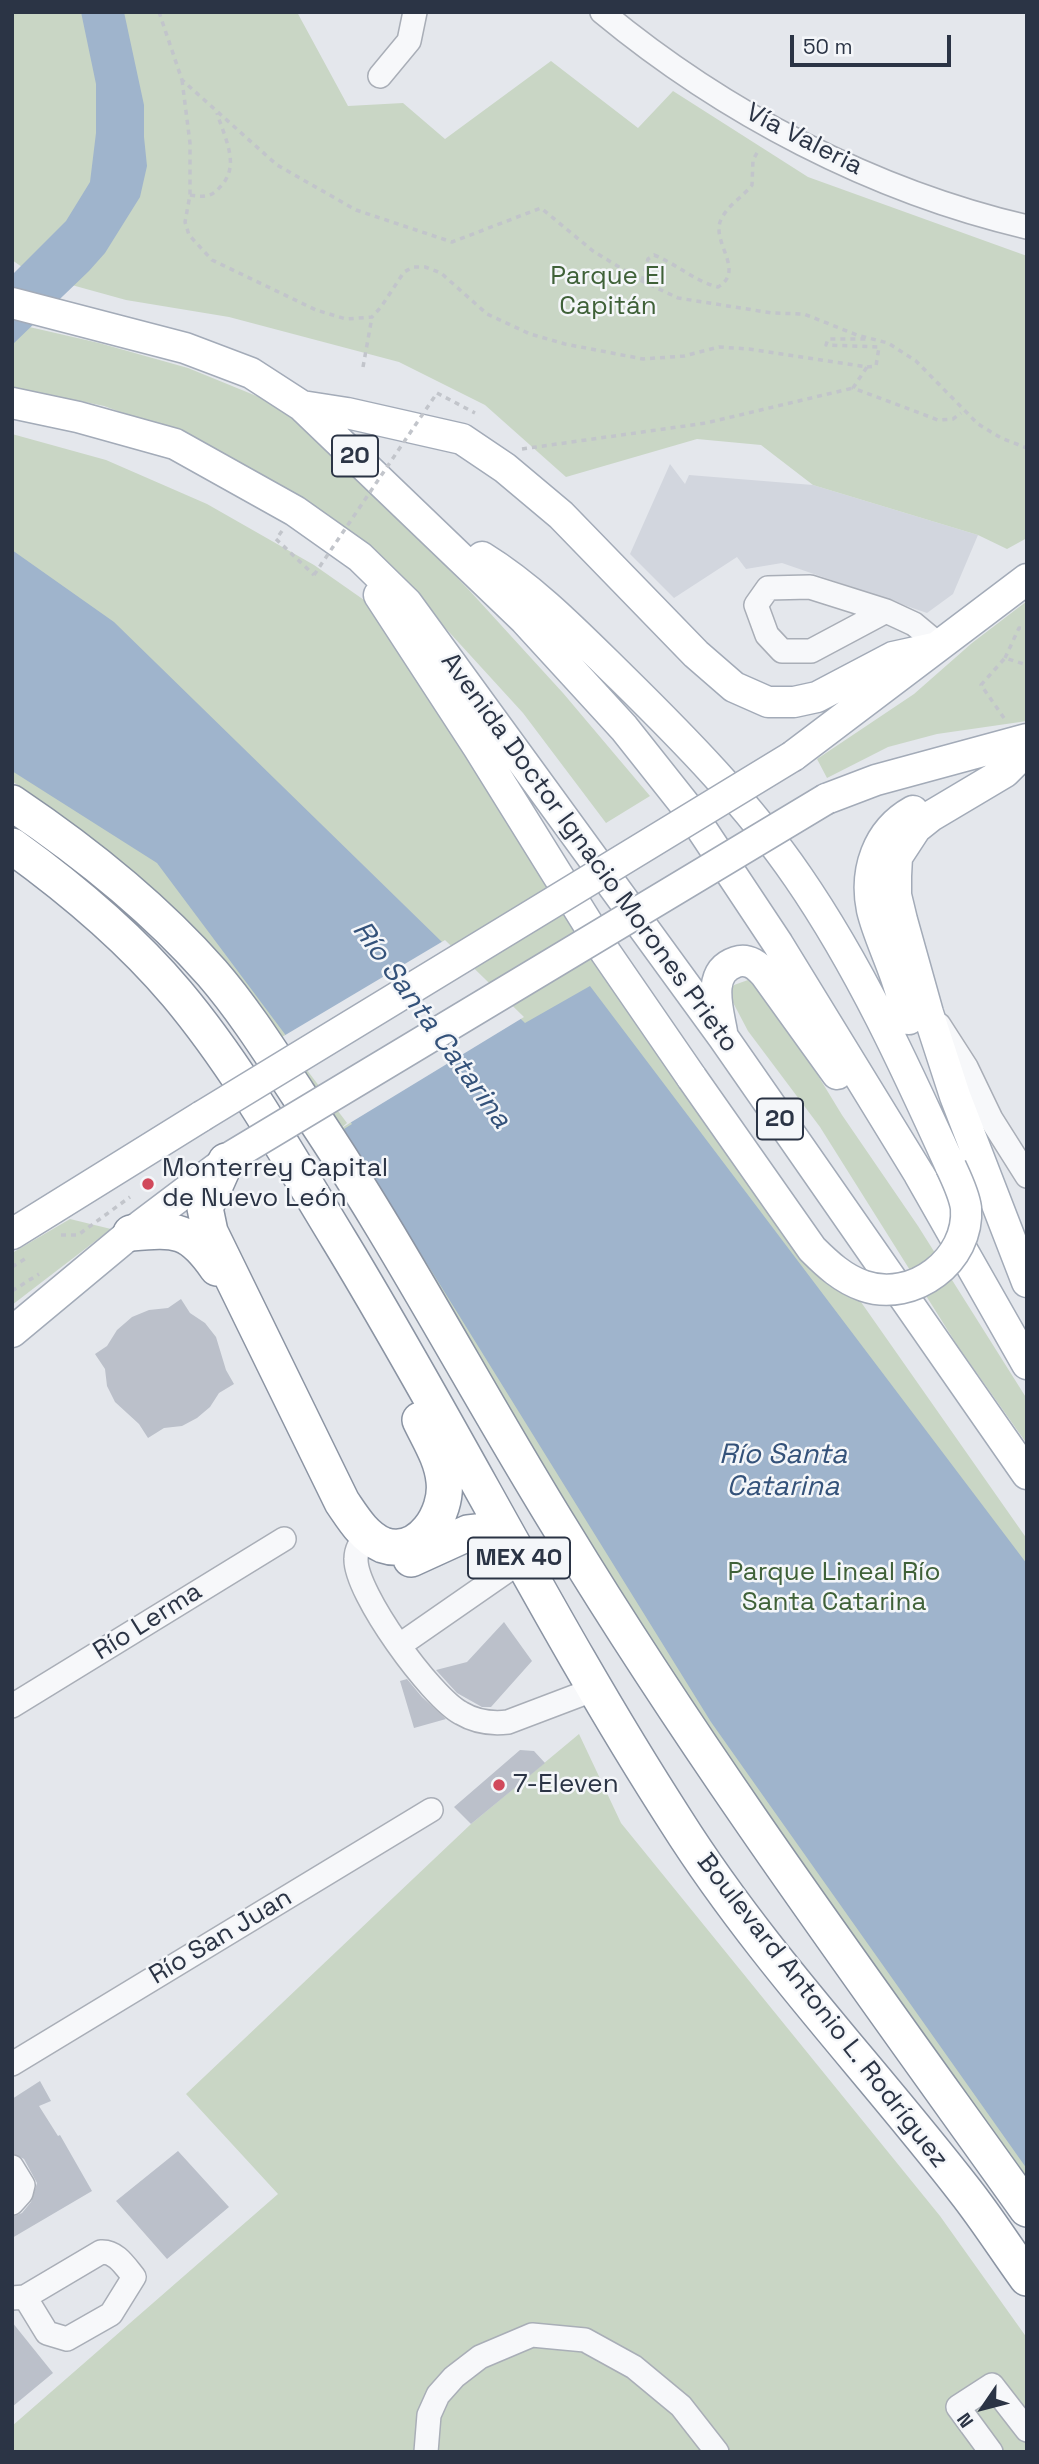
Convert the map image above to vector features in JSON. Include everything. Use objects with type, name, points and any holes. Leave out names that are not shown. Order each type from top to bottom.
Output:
[{"type":"highway","name":"Boulevard Antonio L. Rodríguez","points":[[12,803],[51,829],[140,899],[215,976],[242,1012],[347,1167],[561,1530],[691,1733],[1027,2209]]},
{"type":"highway","name":"Boulevard Antonio L. Rodríguez","points":[[12,846],[82,899],[131,943],[178,995],[218,1049],[368,1287],[516,1553],[675,1820],[723,1892],[966,2193],[1027,2278]]},
{"type":"highway","points":[[229,1158],[205,1208],[210,1232],[362,1541],[381,1560],[405,1560],[428,1553],[459,1535],[477,1532],[516,1553]]},
{"type":"highway","points":[[131,1233],[172,1231],[202,1246],[231,1296],[331,1514],[348,1539],[404,1547],[421,1539],[429,1530],[442,1508],[445,1482],[438,1458],[393,1364],[368,1287]]},
{"type":"main road","name":"20","points":[[14,301],[185,348],[251,373],[302,405],[526,620],[624,728],[689,810],[778,944],[919,1174],[1027,1364]]},
{"type":"main road","name":"Avenida Doctor Ignacio Morones Prieto","points":[[12,403],[78,417],[174,444],[295,511],[360,557],[407,603],[723,1037],[1027,1474]]},
{"type":"main road","points":[[302,405],[347,412],[462,439],[505,468],[561,515],[696,653],[734,687],[768,702],[794,702],[817,697],[894,657],[936,646]]},
{"type":"main road","points":[[360,557],[384,603],[478,747],[606,953],[812,1249],[847,1278],[866,1287],[896,1289],[919,1284],[939,1270],[962,1237],[966,1209],[963,1195],[895,1046],[815,903],[750,814],[676,731],[618,674],[502,570],[478,555],[441,539]]},
{"type":"main road","points":[[22,1244],[202,1116],[793,756],[1027,579]]},
{"type":"main road","points":[[1027,740],[1014,764],[1005,772],[931,816],[916,828],[898,857],[896,895],[928,1013],[955,1096],[1027,1282]]},
{"type":"main road","points":[[12,1332],[131,1233],[229,1158],[826,799],[876,780],[937,762],[1027,740]]},
{"type":"main road","points":[[951,1167],[952,1149],[947,1126],[915,1042],[872,911],[870,886],[872,864],[890,829],[905,816],[942,796],[982,785]]},
{"type":"main road","points":[[723,1037],[717,982],[722,971],[734,962],[749,961],[765,974],[862,1109],[919,1174]]},
{"type":"street","points":[[380,76],[410,41],[415,12]]},
{"type":"street","name":"Vía Valeria","points":[[602,12],[692,79],[818,151],[885,181],[972,214],[1027,227]]},
{"type":"street","points":[[886,611],[811,651],[782,651],[767,635],[756,606],[768,588],[810,587],[886,611],[915,624],[936,646]]},
{"type":"street","points":[[928,1013],[952,1044],[991,1119],[1027,1176]]},
{"type":"street","name":"Río Lerma","points":[[12,1706],[284,1539]]},
{"type":"street","points":[[362,1541],[356,1559],[365,1592],[400,1645],[436,1691],[459,1713],[493,1724],[508,1722],[595,1689]]},
{"type":"street","points":[[400,1645],[516,1553]]},
{"type":"street","name":"Río San Juan","points":[[12,2064],[431,1810]]},
{"type":"street","points":[[12,2168],[23,2185],[21,2193],[12,2203]]},
{"type":"street","points":[[101,2252],[108,2252],[119,2259],[134,2277],[111,2314],[67,2339],[47,2333],[18,2297],[101,2252]]},
{"type":"street","points":[[426,2452],[429,2415],[438,2395],[454,2377],[480,2357],[532,2335],[584,2340],[634,2368],[681,2406],[717,2452]]},
{"type":"street","points":[[991,2452],[958,2407],[992,2385],[1027,2430]]},
{"type":"path","points":[[159,12],[182,80],[190,143],[190,195],[185,222],[189,235],[212,260],[316,310],[346,319],[372,317]]},
{"type":"path","points":[[182,80],[277,165],[356,210],[452,242],[541,208],[593,251],[642,281],[678,298],[772,313],[804,314],[894,346],[916,361],[978,424],[1001,438],[1027,448]]},
{"type":"path","points":[[190,195],[213,195],[229,178],[231,157],[217,111]]},
{"type":"path","points":[[642,281],[649,259],[654,255],[670,261],[696,280],[718,287],[726,281],[730,273],[729,262],[720,241],[720,223],[729,208],[752,185],[753,160],[758,151]]},
{"type":"path","points":[[363,367],[372,317],[404,272],[413,267],[425,267],[441,273],[487,314],[530,334],[565,344],[643,359],[684,356],[719,347],[867,367],[876,366],[879,347],[826,345],[828,339],[867,338],[894,346]]},
{"type":"path","points":[[853,388],[867,367]]},
{"type":"path","points":[[510,450],[706,423],[853,388],[938,420],[953,419],[961,413]]},
{"type":"path","points":[[276,539],[314,575],[436,393],[475,413]]},
{"type":"path","points":[[1002,718],[981,685],[1005,658],[1019,628],[1027,629]]},
{"type":"path","points":[[1005,658],[1027,665]]},
{"type":"path","points":[[60,1235],[78,1235],[130,1197]]},
{"type":"path","points":[[73,1229],[85,1245]]},
{"type":"path","points":[[12,1267],[22,1244]]},
{"type":"shaded area","points":[[670,464],[685,484],[689,475],[813,485],[978,535],[953,594],[927,613],[782,563],[746,569],[737,557],[674,598],[630,554]]},
{"type":"green space","name":"Parque El Capitán","points":[[12,12],[297,12],[348,106],[403,103],[445,139],[551,61],[638,128],[673,91],[808,177],[1027,256],[1027,538],[1007,549],[978,535],[813,485],[761,445],[697,439],[566,477],[485,405],[399,362],[229,317],[126,300],[32,274],[12,260]]},
{"type":"green space","points":[[12,323],[99,343],[188,368],[281,406],[342,459],[469,590],[563,693],[650,796],[606,823],[523,713],[428,609],[183,435],[104,406],[12,387]]},
{"type":"green space","name":"Parque Lineal Río Santa Catarina","points":[[12,434],[106,460],[207,504],[314,565],[374,607],[1027,1539],[1027,2189],[652,1653],[450,1323],[104,849],[12,781]]},
{"type":"green space","points":[[1027,601],[1027,721],[937,734],[888,747],[827,778],[817,759],[914,694],[972,643]]},
{"type":"green space","points":[[748,980],[761,982],[842,1115],[918,1226],[1027,1399],[1027,1444],[957,1345],[820,1127],[748,1031],[728,993],[734,985]]},
{"type":"green space","points":[[70,1219],[111,1229],[12,1305],[12,1253]]},
{"type":"green space","points":[[579,1734],[621,1823],[940,2216],[1027,2338],[1027,2452],[12,2452],[12,2426],[278,2194],[186,2094],[471,1824]]},
{"type":"water","points":[[81,12],[124,12],[144,105],[147,166],[140,197],[105,253],[12,345],[12,275],[66,221],[90,182],[96,133],[96,84]]},
{"type":"water","name":"Río Santa Catarina","points":[[12,550],[114,622],[525,1023],[590,986],[1027,1564],[1027,2169],[711,1722],[359,1154],[344,1129],[352,1124],[157,863],[12,771]]},
{"type":"pier","points":[[445,940],[524,1017],[340,1129],[347,1123],[282,1037]]},
{"type":"building","points":[[181,1299],[190,1313],[205,1323],[216,1337],[226,1370],[234,1384],[219,1393],[210,1407],[197,1418],[182,1426],[164,1428],[148,1438],[139,1424],[115,1402],[107,1386],[105,1369],[95,1354],[107,1346],[117,1330],[132,1317],[149,1310],[168,1308]]},
{"type":"building","points":[[504,1622],[532,1661],[491,1707],[482,1707],[457,1693],[436,1670],[467,1662]]},
{"type":"building","points":[[407,1679],[446,1719],[414,1728],[400,1681]]},
{"type":"building","name":"7-Eleven","points":[[520,1750],[534,1751],[545,1763],[471,1824],[454,1807]]},
{"type":"building","points":[[40,2081],[51,2101],[39,2106],[58,2136],[60,2135],[92,2191],[12,2238],[12,2217],[22,2213],[31,2202],[37,2183],[24,2159],[12,2153],[12,2099]]},
{"type":"building","points":[[178,2151],[229,2207],[167,2259],[116,2201]]},
{"type":"building","points":[[12,2322],[53,2373],[12,2407]]},
{"type":"place","name":"Monterrey Capital de Nuevo León","points":[[148,1184]]},
{"type":"place","name":"7-Eleven","points":[[499,1785]]}]
